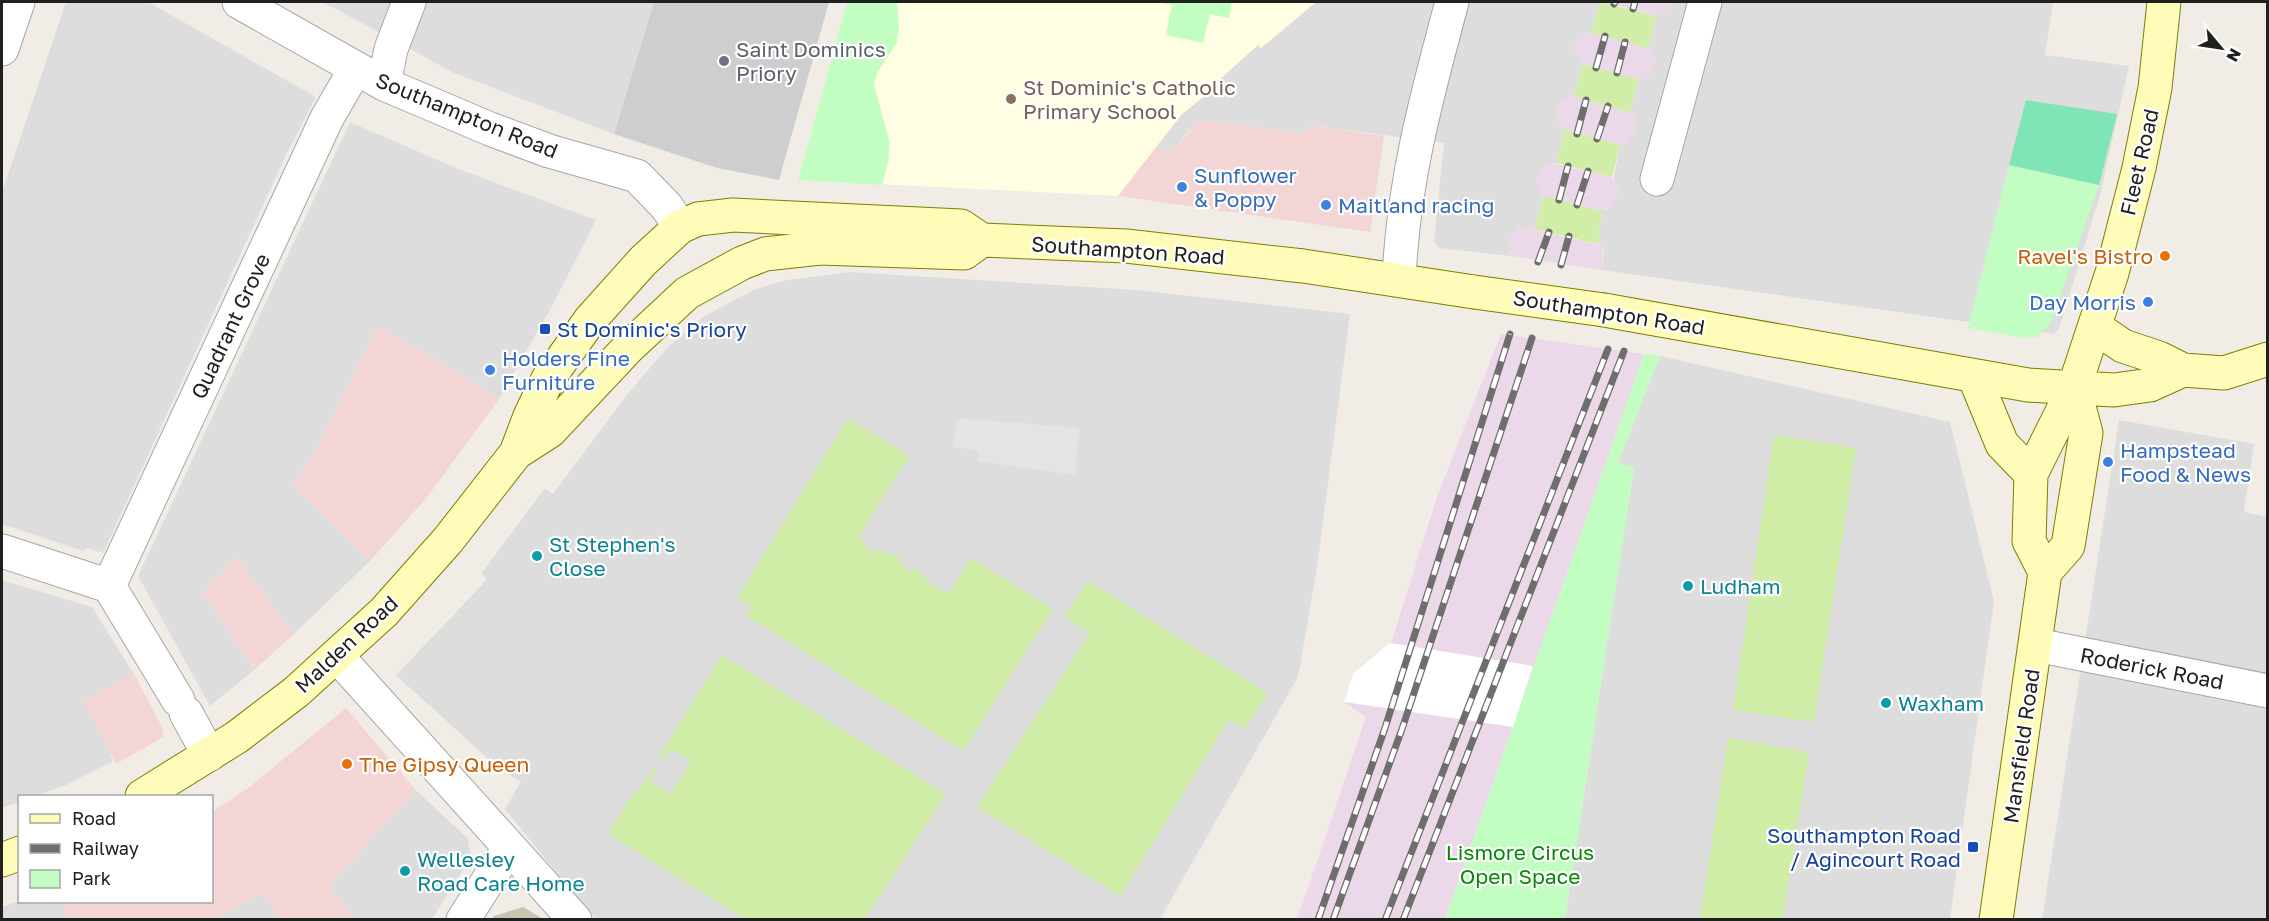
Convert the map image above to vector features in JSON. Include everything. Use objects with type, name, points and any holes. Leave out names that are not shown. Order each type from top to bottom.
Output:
[{"type":"main road","name":"Fleet Road","points":[[2074,388],[2094,327],[2139,168],[2155,88],[2164,2]]},
{"type":"main road","name":"Southampton Road","points":[[680,227],[698,219],[733,215],[961,226],[973,246],[1126,246],[1400,279],[1474,292],[1604,309],[2028,385],[2114,390],[2150,385],[2182,370]]},
{"type":"main road","name":"Malden Road","points":[[516,453],[530,416],[566,350],[643,261],[680,227]]},
{"type":"main road","name":"Malden Road","points":[[144,795],[209,755],[296,692],[337,656],[384,612],[516,453],[550,431],[660,316],[687,293],[714,277],[765,254],[836,248],[912,251],[973,246]]},
{"type":"main road","points":[[2094,327],[2122,346],[2159,358],[2182,370],[2224,373],[2268,359]]},
{"type":"main road","points":[[1974,376],[2002,444],[2031,474]]},
{"type":"main road","points":[[2074,388],[2086,433],[2085,443],[2067,546],[2045,572],[2029,541],[2031,474],[2074,388]]},
{"type":"main road","name":"Mansfield Road","points":[[1996,920],[2045,572]]},
{"type":"main road","points":[[2,860],[18,854]]},
{"type":"street","points":[[2,49],[18,2]]},
{"type":"street","name":"Southampton Road","points":[[239,2],[384,84],[549,151],[637,176],[667,207],[680,227]]},
{"type":"street","points":[[384,84],[391,49],[409,2]]},
{"type":"street","points":[[1400,279],[1401,244],[1417,133],[1452,2]]},
{"type":"street","points":[[1657,179],[1705,2]]},
{"type":"street","name":"Quadrant Grove","points":[[109,586],[327,118],[356,68]]},
{"type":"street","points":[[2,551],[109,586],[209,755]]},
{"type":"street","name":"Roderick Road","points":[[2036,645],[2268,691]]},
{"type":"street","points":[[337,656],[575,920]]},
{"type":"street","points":[[463,920],[499,863],[512,850]]},
{"type":"shaded area","points":[[66,2],[148,2],[316,97],[287,153],[103,553],[87,548],[83,551],[2,524],[2,192]]},
{"type":"shaded area","points":[[323,2],[654,2],[614,134],[454,73]]},
{"type":"shaded area","name":"Saint Dominics Priory","points":[[654,2],[829,2],[779,180],[717,168],[614,134]]},
{"type":"shaded area","name":"St Dominic's Catholic Primary School","points":[[847,2],[1316,2],[1261,48],[1258,45],[1211,87],[1212,90],[1182,114],[1118,196],[798,180]]},
{"type":"shaded area","points":[[1316,2],[1600,2],[1591,33],[1587,33],[1580,61],[1583,64],[1574,96],[1560,103],[1557,115],[1560,126],[1564,129],[1557,163],[1551,163],[1537,186],[1543,196],[1535,229],[1520,226],[1509,252],[1511,256],[1439,248],[1434,241],[1444,143],[1308,125],[1306,134],[1214,121],[1190,130],[1169,154],[1156,145],[1182,114],[1212,90],[1211,87],[1258,45],[1261,48]]},
{"type":"shaded area","points":[[1606,2],[1673,2],[1668,11],[1656,16]]},
{"type":"shaded area","points":[[1673,2],[2053,2],[2045,55],[2129,66],[2099,199],[2059,329],[2054,334],[1602,270],[1604,248],[1598,244],[1602,211],[1608,209],[1620,145],[1625,144],[1636,118],[1630,113],[1638,79],[1644,79],[1654,68],[1655,61],[1648,48],[1656,16],[1671,6]]},
{"type":"shaded area","points":[[1591,33],[1648,48],[1655,61],[1654,68],[1644,79],[1638,79],[1583,64],[1575,53],[1575,44],[1584,34]]},
{"type":"shaded area","points":[[1574,96],[1630,113],[1636,118],[1636,134],[1625,144],[1620,145],[1564,129],[1560,126],[1557,107],[1566,98]]},
{"type":"shaded area","points":[[1214,121],[1306,134],[1308,125],[1384,136],[1370,232],[1118,196],[1156,145],[1169,154],[1199,122]]},
{"type":"shaded area","points":[[350,122],[461,170],[596,220],[552,306],[499,399],[419,349],[377,328],[315,452],[292,485],[370,561],[294,634],[236,558],[203,593],[254,670],[210,706],[138,576]]},
{"type":"shaded area","points":[[1551,163],[1612,177],[1619,191],[1614,204],[1602,211],[1543,196],[1537,186],[1537,179],[1544,167]]},
{"type":"shaded area","points":[[1520,226],[1603,246],[1602,270],[1511,256],[1508,244],[1510,236]]},
{"type":"shaded area","points":[[850,272],[1136,290],[1350,314],[1317,568],[1298,677],[1160,919],[598,919],[588,912],[505,809],[521,782],[497,767],[396,675],[483,584],[486,578],[481,574],[545,488],[553,494],[630,391],[670,345],[703,317],[753,290],[787,280]]},
{"type":"shaded area","points":[[377,327],[419,349],[499,399],[428,496],[370,561],[292,485],[315,452]]},
{"type":"shaded area","points":[[1501,334],[1644,354],[1445,919],[1297,920],[1366,717],[1344,702],[1353,674],[1391,643],[1437,497]]},
{"type":"shaded area","points":[[1660,356],[1950,422],[1994,601],[1950,919],[1565,920],[1634,467],[1618,463]]},
{"type":"shaded area","points":[[957,418],[1079,428],[1075,475],[978,461],[979,451],[953,447]]},
{"type":"shaded area","points":[[2119,420],[2254,444],[2244,512],[2268,517],[2267,919],[2042,920]]},
{"type":"shaded area","points":[[236,558],[294,634],[254,670],[203,593]]},
{"type":"shaded area","points":[[2,580],[92,607],[134,674],[108,690],[113,754],[110,755],[113,761],[66,785],[38,795],[18,795],[18,802],[2,808]]},
{"type":"shaded area","points":[[134,674],[162,727],[164,737],[116,764],[83,700]]},
{"type":"shaded area","points":[[346,708],[416,790],[329,886],[355,919],[280,919],[263,893],[212,919],[68,919],[61,903],[213,903],[213,811],[247,789]]},
{"type":"shaded area","name":"Wellesley Road Care Home","points":[[416,790],[468,839],[471,857],[432,919],[355,919],[329,886]]},
{"type":"shaded area","points":[[263,892],[280,919],[212,920],[222,914]]},
{"type":"shaded area","points":[[18,901],[62,903],[69,918],[2,919],[2,907]]},
{"type":"shaded area","points":[[523,907],[543,919],[492,919],[494,916]]},
{"type":"green space","points":[[847,2],[897,2],[899,27],[897,42],[877,73],[874,85],[889,140],[889,158],[882,185],[798,180]]},
{"type":"green space","points":[[1158,2],[1232,2],[1229,18],[1210,14],[1203,43],[1166,35],[1172,5]]},
{"type":"green space","points":[[1600,2],[1656,16],[1648,48],[1591,33]]},
{"type":"green space","points":[[1583,64],[1638,79],[1630,113],[1574,96]]},
{"type":"green space","points":[[2026,100],[2117,114],[2099,185],[2009,165]]},
{"type":"green space","points":[[1564,129],[1620,145],[1612,177],[1557,163]]},
{"type":"green space","points":[[2009,165],[2099,185],[2051,323],[2037,337],[2027,338],[1968,328]]},
{"type":"green space","points":[[1543,196],[1602,211],[1598,244],[1535,229]]},
{"type":"green space","name":"Lismore Circus Open Space","points":[[1644,354],[1660,356],[1618,463],[1634,467],[1565,919],[1445,920]]},
{"type":"green space","points":[[848,418],[909,456],[858,537],[866,542],[864,546],[876,553],[879,549],[887,554],[888,552],[902,560],[900,564],[912,572],[915,568],[922,572],[921,575],[930,581],[928,584],[949,593],[971,558],[1053,609],[963,751],[747,616],[752,607],[737,598]]},
{"type":"green space","points":[[1774,435],[1856,448],[1814,722],[1733,710]]},
{"type":"green space","points":[[1088,581],[1268,693],[1245,729],[1229,720],[1120,896],[977,807],[1090,633],[1065,617]]},
{"type":"green space","points":[[722,655],[946,794],[865,919],[745,919],[608,834],[634,792],[636,794],[654,767],[657,769],[649,781],[671,794],[691,761],[670,749],[663,760],[659,757]]},
{"type":"green space","points":[[1728,738],[1809,752],[1783,919],[1700,919]]},
{"type":"pier","points":[[1390,643],[1533,666],[1513,727],[1344,702],[1353,674]]},
{"type":"railway","points":[[1633,9],[1635,2]]},
{"type":"railway","points":[[1596,68],[1605,36]]},
{"type":"railway","points":[[1617,73],[1625,42]]},
{"type":"railway","points":[[1577,134],[1586,100]]},
{"type":"railway","points":[[1597,139],[1608,106]]},
{"type":"railway","points":[[1559,200],[1568,166]]},
{"type":"railway","points":[[1577,205],[1588,171]]},
{"type":"railway","points":[[1538,262],[1549,232]]},
{"type":"railway","points":[[1561,265],[1569,236]]},
{"type":"railway","points":[[1318,920],[1385,728],[1510,334]]},
{"type":"railway","points":[[1333,920],[1402,729],[1532,338]]},
{"type":"railway","points":[[1385,920],[1608,349]]},
{"type":"railway","points":[[1403,920],[1624,351]]},
{"type":"place","name":"Saint Dominics Priory","points":[[724,61]]},
{"type":"place","name":"St Dominic's Catholic Primary School","points":[[1011,99]]},
{"type":"place","name":"Sunflower & Poppy","points":[[1182,187]]},
{"type":"place","name":"Maitland racing","points":[[1326,205]]},
{"type":"place","name":"Ravel's Bistro","points":[[2165,256]]},
{"type":"place","name":"Day Morris","points":[[2148,302]]},
{"type":"place","name":"St Dominic's Priory","points":[[545,329]]},
{"type":"place","name":"Holders Fine Furniture","points":[[490,370]]},
{"type":"place","name":"Hampstead Food & News","points":[[2108,462]]},
{"type":"place","name":"St Stephen's Close","points":[[537,556]]},
{"type":"place","name":"Ludham","points":[[1688,586]]},
{"type":"place","name":"Waxham","points":[[1886,703]]},
{"type":"place","name":"The Gipsy Queen","points":[[347,764]]},
{"type":"place","name":"Southampton Road / Agincourt Road","points":[[1973,847]]},
{"type":"place","name":"Wellesley Road Care Home","points":[[405,871]]}]
